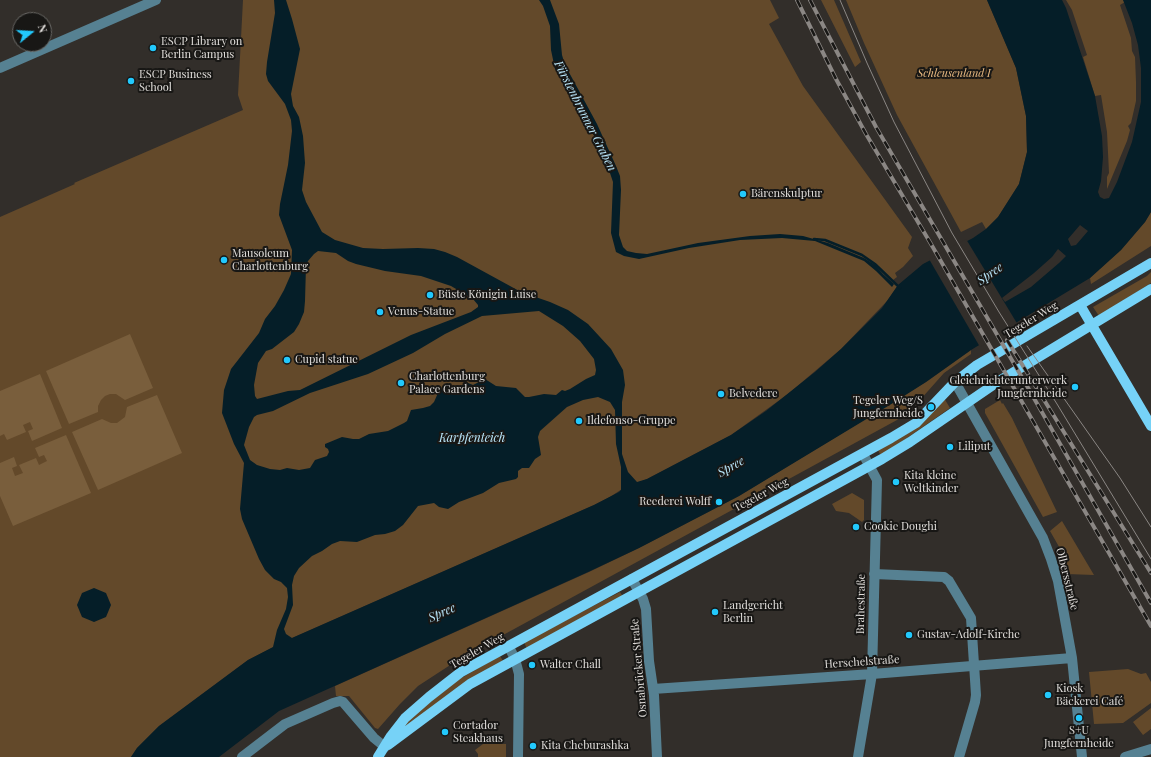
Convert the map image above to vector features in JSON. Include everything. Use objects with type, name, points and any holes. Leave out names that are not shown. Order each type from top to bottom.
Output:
[{"type":"main road","name":"Tegeler Weg","points":[[378,757],[391,736],[405,718],[461,672],[863,454],[908,428],[923,416],[955,382],[977,365],[1151,263]]},
{"type":"main road","name":"Tegeler Weg","points":[[385,747],[470,684],[870,466],[910,442],[966,402],[999,381],[1151,289]]},
{"type":"main road","points":[[1080,305],[1151,426]]},
{"type":"street","points":[[0,68],[156,0]]},
{"type":"street","name":"Olbersstraße","points":[[955,382],[1043,538],[1051,559],[1058,581],[1072,658],[1082,757]]},
{"type":"street","name":"Brahestraße","points":[[858,757],[872,674],[877,480],[863,454]]},
{"type":"street","points":[[874,574],[944,577],[949,580],[971,618],[975,702],[959,757]]},
{"type":"street","name":"Osnabrücker Straße","points":[[632,579],[643,599],[646,609],[657,757]]},
{"type":"street","points":[[508,647],[515,659],[519,674],[518,757]]},
{"type":"street","name":"Herschelstraße","points":[[653,688],[872,674],[1072,658]]},
{"type":"street","points":[[242,757],[286,724],[333,702],[340,701],[343,702],[374,738],[385,747]]},
{"type":"street","points":[[1125,757],[1151,749]]},
{"type":"green space","name":"Charlottenburg Palace Gardens","points":[[243,0],[770,0],[779,18],[769,24],[803,86],[912,237],[908,248],[913,256],[895,273],[897,277],[893,280],[898,285],[888,300],[841,349],[788,394],[731,435],[647,479],[622,489],[594,505],[292,638],[248,660],[159,726],[137,748],[131,757],[0,757],[0,217],[75,184],[74,183],[243,110],[238,95]]},
{"type":"green space","points":[[821,0],[834,0],[861,62],[855,67]]},
{"type":"green space","name":"Schleusenland I","points":[[846,0],[987,0],[1016,68],[1026,116],[1027,152],[1019,184],[998,217],[986,229],[982,222],[961,232],[897,115]]},
{"type":"green space","points":[[1066,0],[1123,0],[1125,2],[1120,5],[1131,38],[1132,51],[1135,57],[1136,101],[1131,123],[1128,126],[1130,130],[1127,141],[1107,189],[1107,177],[1109,173],[1107,132],[1101,95],[1095,96],[1083,57],[1087,55],[1072,10]]},
{"type":"green space","points":[[1151,212],[1151,246],[1091,284],[1090,278],[1121,250],[1145,222]]},
{"type":"green space","points":[[1151,272],[1151,283],[1099,316],[1093,307],[1147,276]]},
{"type":"green space","points":[[971,350],[971,354],[944,373],[920,400],[897,420],[461,658],[418,686],[378,729],[375,728],[349,696],[336,696],[335,686],[589,572],[739,496],[926,382]]},
{"type":"green space","points":[[944,398],[950,408],[881,456],[878,450]]},
{"type":"green space","points":[[1000,400],[1012,418],[1057,512],[1043,517],[985,413],[985,409]]},
{"type":"green space","points":[[852,493],[864,500],[864,520],[862,522],[849,513],[836,511],[832,504]]},
{"type":"green space","points":[[1062,521],[1094,575],[1067,574],[1062,552],[1050,531]]},
{"type":"green space","points":[[620,592],[623,597],[527,649],[524,642]]},
{"type":"green space","points":[[500,656],[503,661],[397,734],[404,723],[456,681]]},
{"type":"green space","points":[[1128,669],[1141,674],[1146,673],[1151,682],[1151,703],[1123,723],[1094,724],[1089,672]]},
{"type":"green space","points":[[1151,708],[1151,729],[1143,735],[1133,722]]},
{"type":"green space","points":[[483,744],[506,744],[506,757],[478,757],[475,750]]},
{"type":"shaded area","points":[[130,334],[153,388],[125,400],[116,394],[105,396],[98,406],[98,412],[69,424],[46,371]]},
{"type":"shaded area","points":[[40,374],[62,428],[32,441],[28,431],[33,429],[30,422],[23,425],[26,432],[7,440],[4,434],[0,436],[0,391]]},
{"type":"shaded area","points":[[157,395],[182,453],[98,490],[72,432],[102,419],[111,423],[117,423],[125,417],[127,407]]},
{"type":"shaded area","points":[[66,435],[91,493],[13,526],[0,496],[0,463],[14,457],[17,466],[12,468],[15,476],[23,473],[19,465],[36,458],[39,465],[47,461],[44,455],[39,457],[35,448]]},
{"type":"water","points":[[274,0],[286,0],[300,49],[291,94],[293,106],[299,117],[303,136],[305,163],[302,190],[306,202],[322,232],[335,240],[363,248],[418,248],[434,249],[445,252],[521,292],[568,310],[588,324],[611,349],[623,370],[625,385],[622,402],[622,454],[628,472],[637,482],[647,479],[731,435],[766,411],[841,349],[882,308],[898,285],[923,264],[973,238],[986,229],[998,217],[1019,184],[1027,152],[1026,116],[1016,68],[987,0],[1062,0],[1095,96],[1102,136],[1103,157],[1101,181],[1098,192],[1100,197],[1104,199],[1109,198],[1117,182],[1132,142],[1141,102],[1141,68],[1138,45],[1132,23],[1123,0],[1151,0],[1151,212],[1145,222],[1121,250],[1090,278],[971,350],[893,403],[739,496],[639,548],[588,572],[279,711],[219,757],[131,757],[137,748],[159,726],[248,660],[273,647],[277,630],[286,609],[288,597],[287,588],[281,582],[274,579],[265,570],[242,519],[240,509],[244,463],[234,444],[222,413],[224,390],[231,369],[259,333],[265,319],[275,306],[284,290],[291,274],[292,250],[279,215],[288,165],[292,131],[291,120],[285,104],[268,81],[266,74],[275,13]],"holes":[[[1080,225],[1088,231],[1076,245],[1071,246],[1068,239]],[[1058,249],[1066,256],[1031,287],[1005,302],[1002,298],[1052,257]],[[318,251],[336,253],[348,261],[356,264],[385,271],[421,276],[451,286],[473,299],[478,307],[471,312],[411,335],[300,390],[288,391],[257,399],[255,396],[254,385],[258,363],[266,351],[272,349],[294,332],[299,324],[304,312],[306,266],[314,254]],[[539,311],[563,326],[580,341],[594,359],[596,370],[595,375],[570,389],[565,391],[562,390],[556,395],[544,394],[525,397],[516,388],[496,386],[485,379],[473,385],[468,383],[455,388],[449,386],[442,389],[438,393],[434,402],[430,406],[411,410],[407,421],[388,431],[369,434],[359,439],[342,437],[325,444],[325,447],[329,452],[327,456],[315,460],[310,468],[299,470],[287,468],[280,470],[270,469],[257,465],[250,460],[244,445],[249,427],[254,417],[257,415],[273,411],[310,393],[368,374],[413,353],[445,334],[482,316]],[[598,397],[610,402],[615,410],[616,444],[621,467],[621,490],[619,492],[594,505],[292,638],[286,634],[284,629],[293,605],[292,585],[294,576],[299,568],[312,556],[340,541],[357,542],[375,535],[395,531],[403,525],[418,506],[434,503],[439,507],[448,509],[459,502],[483,493],[499,483],[516,479],[518,477],[518,471],[522,468],[529,468],[535,459],[541,455],[538,437],[540,431],[567,407],[583,400]]]},
{"type":"water","points":[[539,0],[550,0],[559,24],[562,55],[565,65],[597,124],[620,176],[621,190],[619,235],[623,247],[627,251],[647,254],[698,243],[750,236],[780,234],[803,236],[828,243],[864,258],[875,265],[894,284],[892,287],[864,261],[815,241],[782,238],[740,240],[689,248],[639,259],[624,256],[616,252],[611,233],[613,182],[604,155],[590,128],[555,69],[551,50],[550,26],[543,6]]},
{"type":"water","points":[[94,588],[106,593],[111,605],[106,617],[94,622],[82,617],[77,605],[82,593]]},
{"type":"pier","points":[[966,239],[1018,325],[980,347],[929,259]]},
{"type":"waterway","name":"Fürstenbrunner Graben","points":[[814,239],[825,240],[862,255],[875,264],[900,288]]},
{"type":"tram line","points":[[840,0],[894,122],[952,233],[1151,559]]},
{"type":"tram line","points":[[1027,346],[1120,478],[1151,527]]},
{"type":"railway","points":[[797,0],[836,79],[866,134],[1151,626]]},
{"type":"railway","points":[[810,0],[876,127],[1151,603]]},
{"type":"railway","points":[[1007,340],[1151,573]]},
{"type":"place","name":"ESCP Library on Berlin Campus","points":[[153,48]]},
{"type":"place","name":"ESCP Business School","points":[[131,81]]},
{"type":"place","name":"Bärenskulptur","points":[[743,194]]},
{"type":"place","name":"Mausoleum Charlottenburg","points":[[224,260]]},
{"type":"place","name":"Büste Königin Luise","points":[[430,295]]},
{"type":"place","name":"Venus-Statue","points":[[380,312]]},
{"type":"place","name":"Cupid statue","points":[[287,360]]},
{"type":"place","name":"Charlottenburg Palace Gardens","points":[[401,383]]},
{"type":"place","name":"Gleichrichterunterwerk Jungfernheide","points":[[1075,387]]},
{"type":"place","name":"Belvedere","points":[[721,394]]},
{"type":"place","name":"Tegeler Weg/S Jungfernheide","points":[[931,407]]},
{"type":"place","name":"Ildefonso-Gruppe","points":[[579,421]]},
{"type":"place","name":"Liliput","points":[[950,447]]},
{"type":"place","name":"Kita kleine Weltkinder","points":[[896,482]]},
{"type":"place","name":"Reederei Wolff","points":[[719,502]]},
{"type":"place","name":"Cookie Doughi","points":[[856,527]]},
{"type":"place","name":"Landgericht Berlin","points":[[715,612]]},
{"type":"place","name":"Gustav-Adolf-Kirche","points":[[909,635]]},
{"type":"place","name":"Walter Chall","points":[[532,665]]},
{"type":"place","name":"Kiosk Bäckerei Café","points":[[1048,695]]},
{"type":"place","name":"S+U Jungfernheide","points":[[1079,718]]},
{"type":"place","name":"Cortador Steakhaus","points":[[445,732]]},
{"type":"place","name":"Kita Cheburashka","points":[[533,746]]},
{"type":"water label","name":"Spree","points":[[990,274]]},
{"type":"water label","name":"Karpfenteich","points":[[472,438]]},
{"type":"water label","name":"Spree","points":[[731,467]]},
{"type":"water label","name":"Spree","points":[[442,613]]}]
